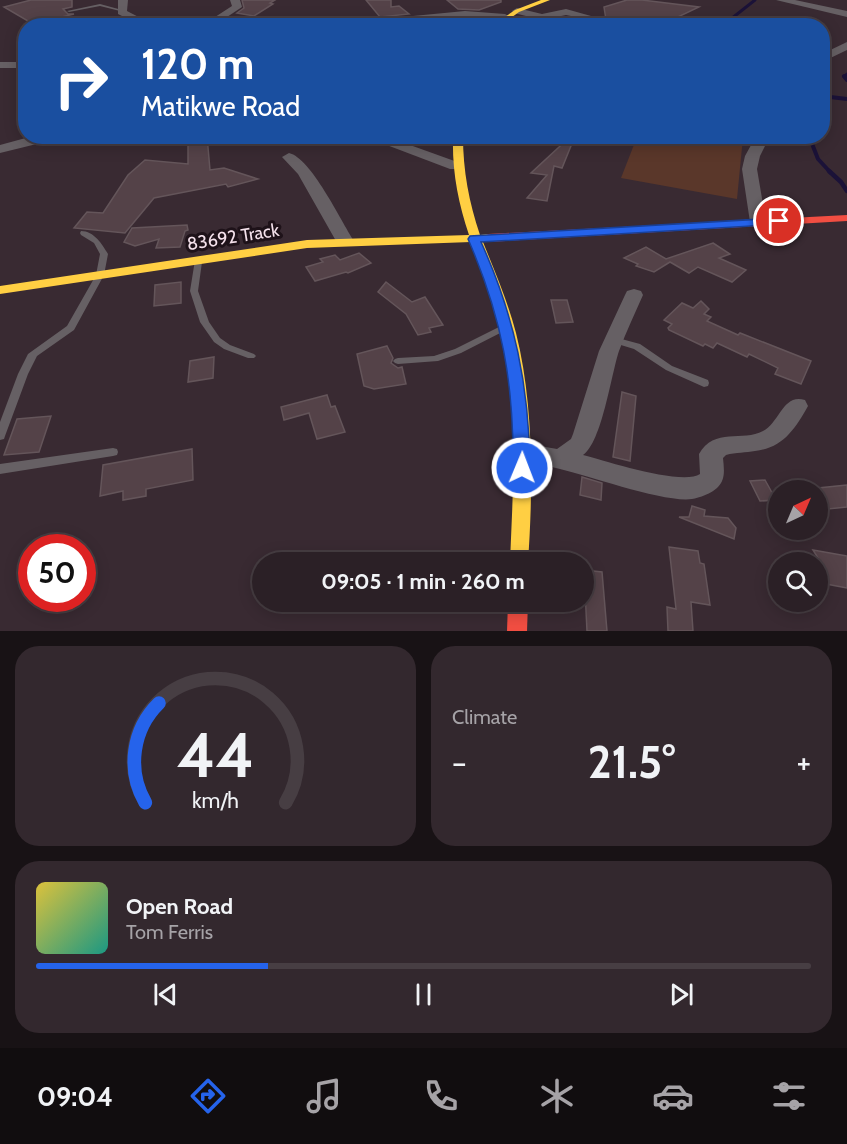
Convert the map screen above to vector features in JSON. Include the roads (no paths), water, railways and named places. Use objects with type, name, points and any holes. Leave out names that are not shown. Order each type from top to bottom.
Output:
[{"type":"street","points":[[220,18],[237,7],[235,0]]},
{"type":"street","points":[[462,0],[474,14]]},
{"type":"street","points":[[506,18],[547,0]]},
{"type":"street","points":[[781,0],[847,14]]},
{"type":"street","points":[[122,5],[125,15],[130,18]]},
{"type":"street","points":[[429,18],[474,14],[506,18],[566,12],[586,16]]},
{"type":"street","points":[[830,55],[847,45]]},
{"type":"street","points":[[0,65],[18,65]]},
{"type":"street","points":[[0,149],[20,144]]},
{"type":"street","points":[[393,144],[455,166]]},
{"type":"street","points":[[458,144],[455,166],[474,239],[494,283],[507,326],[515,367],[523,452],[519,552]]},
{"type":"street","points":[[758,144],[750,162],[749,172],[758,222]]},
{"type":"street","points":[[290,157],[304,172],[345,242]]},
{"type":"street","name":"83692 Track","points":[[0,290],[307,244],[474,239],[844,218]]},
{"type":"street","points":[[560,459],[580,445],[585,434],[614,340],[634,295]]},
{"type":"street","points":[[523,452],[560,459],[665,486],[699,487],[712,477],[711,454],[715,450],[733,444],[770,438],[777,434],[796,406]]},
{"type":"street","points":[[517,631],[518,612]]},
{"type":"lane","points":[[69,11],[100,5],[122,5]]},
{"type":"lane","points":[[0,436],[22,374],[33,354],[71,328],[100,275],[104,254],[97,242],[84,232]]},
{"type":"lane","points":[[198,262],[194,291],[205,322],[217,340],[227,347],[251,356]]},
{"type":"lane","points":[[398,361],[435,359],[458,351],[507,326]]},
{"type":"lane","points":[[614,340],[630,342],[648,351],[670,368],[704,383]]},
{"type":"lane","points":[[0,469],[113,452]]},
{"type":"waterway","points":[[732,18],[755,0]]},
{"type":"waterway","points":[[844,77],[847,80]]},
{"type":"waterway","points":[[830,97],[847,99]]},
{"type":"waterway","points":[[812,144],[818,159],[830,172]]},
{"type":"waterway","points":[[830,172],[847,191]]}]
